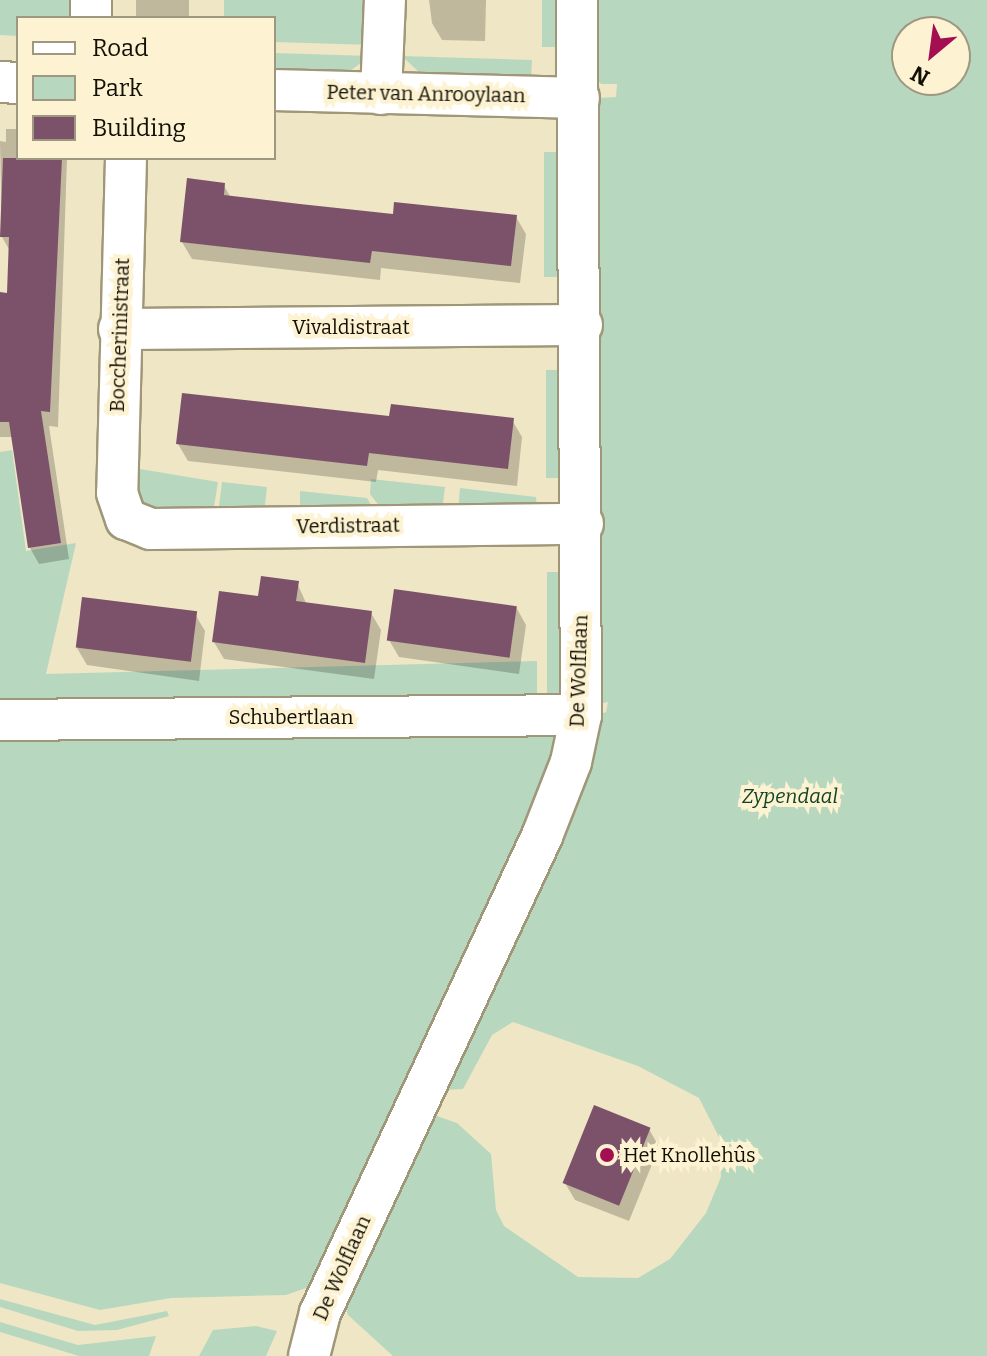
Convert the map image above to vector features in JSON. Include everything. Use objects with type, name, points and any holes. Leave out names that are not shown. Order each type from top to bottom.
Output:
[{"type":"street","points":[[381,94],[385,0]]},
{"type":"street","name":"De Wolflaan","points":[[304,1348],[542,836],[571,762],[581,715],[582,325],[577,0]]},
{"type":"street","name":"Peter van Anrooylaan","points":[[276,90],[579,98]]},
{"type":"street","name":"Boccherinistraat","points":[[121,511],[119,329],[126,160]]},
{"type":"street","name":"Vivaldistraat","points":[[119,329],[582,325]]},
{"type":"street","name":"Verdistraat","points":[[121,511],[133,524],[151,529],[583,524]]},
{"type":"street","name":"Schubertlaan","points":[[0,720],[581,715]]},
{"type":"green space","points":[[0,0],[81,0],[81,16],[16,16],[16,36],[0,35]]},
{"type":"green space","points":[[224,0],[375,0],[373,45],[276,42],[276,16],[224,16]]},
{"type":"green space","points":[[542,0],[561,0],[561,47],[542,47]]},
{"type":"green space","name":"Zypendaal","points":[[594,0],[987,0],[987,1356],[393,1356],[348,1315],[345,1305],[431,1114],[457,1123],[491,1154],[496,1210],[504,1226],[578,1277],[638,1278],[670,1259],[706,1213],[721,1177],[719,1137],[699,1098],[638,1066],[513,1022],[492,1035],[463,1089],[442,1090],[598,715],[606,712],[608,702],[600,704],[596,136],[597,98],[616,97],[617,84],[601,84],[595,77]]},
{"type":"green space","points":[[276,53],[370,56],[346,74],[276,72]]},
{"type":"green space","points":[[402,56],[532,60],[531,79],[423,76]]},
{"type":"green space","points":[[544,152],[563,152],[563,277],[544,277]]},
{"type":"green space","points":[[546,370],[566,370],[566,478],[546,478]]},
{"type":"green space","points":[[12,450],[26,551],[76,543],[46,674],[537,661],[537,706],[0,711],[0,452]]},
{"type":"green space","points":[[134,468],[218,482],[213,513],[153,513],[136,496]]},
{"type":"green space","points":[[371,479],[445,487],[442,511],[383,511],[370,494]]},
{"type":"green space","points":[[222,482],[267,487],[264,513],[218,514]]},
{"type":"green space","points":[[460,488],[536,497],[537,510],[458,511]]},
{"type":"green space","points":[[300,491],[367,498],[375,512],[300,513]]},
{"type":"green space","points":[[547,572],[568,572],[568,706],[547,706]]},
{"type":"green space","points":[[563,725],[553,763],[412,1076],[309,1287],[286,1295],[171,1298],[100,1310],[0,1283],[0,730]]},
{"type":"green space","points":[[0,1299],[95,1325],[167,1311],[169,1316],[117,1330],[78,1331],[0,1307]]},
{"type":"green space","points":[[0,1322],[78,1345],[156,1336],[149,1356],[79,1356],[0,1332]]},
{"type":"green space","points":[[256,1326],[277,1331],[266,1356],[199,1356],[213,1330]]},
{"type":"building","points":[[3,158],[62,160],[50,412],[41,411],[61,543],[28,548],[9,422],[0,422],[0,292],[7,293],[9,237],[0,237]]},
{"type":"building","points":[[187,178],[225,183],[224,195],[300,204],[393,214],[394,202],[517,215],[511,266],[372,251],[370,263],[180,242]]},
{"type":"building","points":[[182,393],[389,416],[391,404],[514,418],[508,469],[369,453],[367,466],[176,444]]},
{"type":"building","points":[[261,576],[299,581],[296,601],[372,611],[365,663],[212,642],[219,591],[258,596]]},
{"type":"building","points":[[394,589],[517,606],[510,658],[387,640]]},
{"type":"building","points":[[82,597],[197,611],[191,662],[76,648]]},
{"type":"building","name":"Het Knollehûs","points":[[594,1105],[651,1128],[619,1206],[563,1183]]},
{"type":"place","name":"Het Knollehûs","points":[[607,1155]]}]
